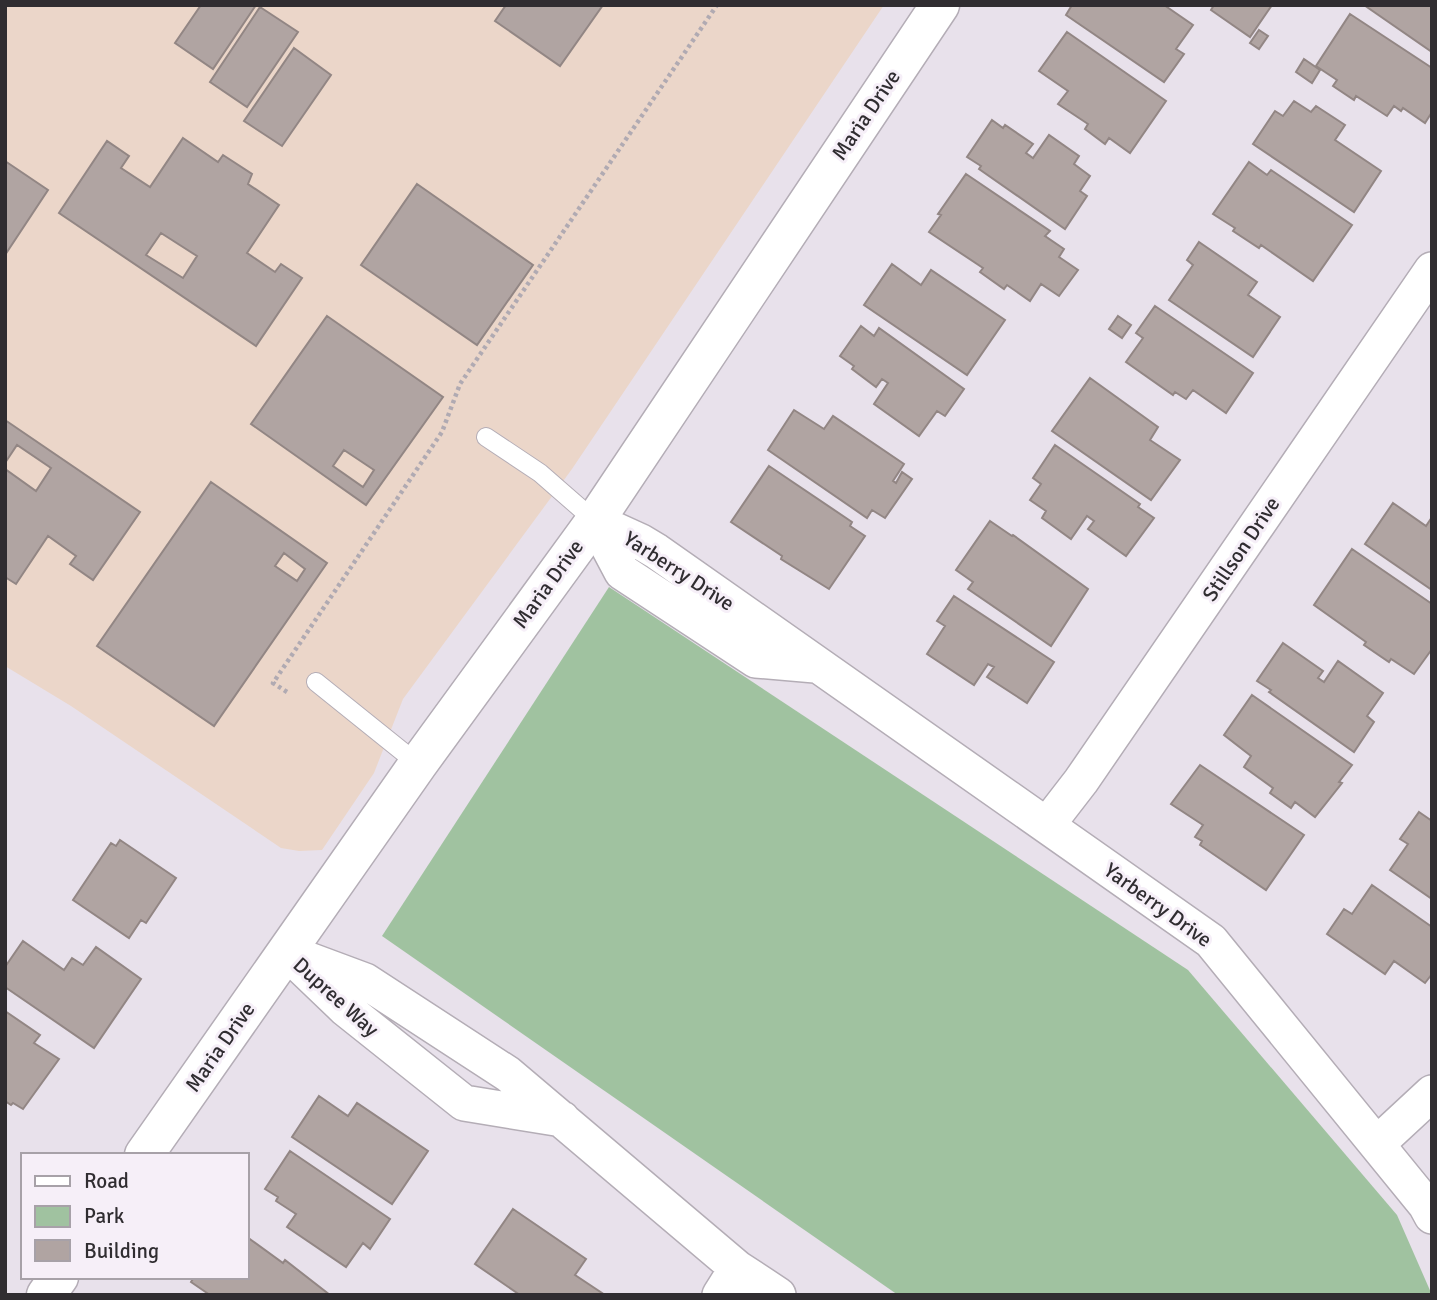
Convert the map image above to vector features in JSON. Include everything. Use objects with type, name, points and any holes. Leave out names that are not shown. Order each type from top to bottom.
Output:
[{"type":"street","name":"Maria Drive","points":[[145,1153],[418,764],[595,521],[940,5]]},
{"type":"street","name":"Stillson Drive","points":[[1046,825],[1081,781],[1432,270]]},
{"type":"street","name":"Yarberry Drive","points":[[595,521],[622,572],[756,660],[818,665],[1211,941],[1377,1144],[1432,1216]]},
{"type":"street","name":"Dupree Way","points":[[287,952],[346,1009],[464,1103],[562,1119]]},
{"type":"street","name":"Dupree Way","points":[[287,952],[365,981],[508,1074],[562,1119],[729,1281],[778,1295]]},
{"type":"street","points":[[1377,1144],[1432,1093]]},
{"type":"street","points":[[46,1295],[58,1279]]},
{"type":"lane","points":[[486,437],[540,472],[595,521]]},
{"type":"lane","points":[[316,682],[418,764]]},
{"type":"path","points":[[294,697],[273,682],[443,432],[460,384],[717,5]]},
{"type":"shaded area","points":[[5,5],[884,5],[572,469],[403,699],[374,773],[322,850],[299,851],[281,848],[71,706],[5,666]]},
{"type":"green space","points":[[609,587],[1188,970],[1397,1215],[1432,1295],[898,1295],[382,936]]},
{"type":"building","points":[[201,5],[256,5],[213,69],[175,43]]},
{"type":"building","points":[[506,5],[603,5],[560,66],[495,21]]},
{"type":"building","points":[[1072,5],[1164,5],[1193,25],[1176,49],[1184,54],[1164,82],[1066,15]]},
{"type":"building","points":[[1214,5],[1272,5],[1250,37],[1211,10]]},
{"type":"building","points":[[1364,5],[1432,5],[1432,52]]},
{"type":"building","points":[[260,7],[298,32],[247,107],[210,82]]},
{"type":"building","points":[[1350,14],[1432,68],[1432,112],[1425,123],[1403,108],[1401,111],[1394,106],[1387,116],[1356,96],[1354,100],[1333,86],[1337,80],[1316,66]]},
{"type":"building","points":[[1259,30],[1268,36],[1259,49],[1250,43]]},
{"type":"building","points":[[1067,32],[1166,101],[1130,153],[1109,138],[1105,144],[1085,129],[1088,124],[1058,104],[1068,91],[1039,71]]},
{"type":"building","points":[[294,48],[331,75],[282,146],[244,121]]},
{"type":"building","points":[[1304,59],[1320,70],[1312,83],[1296,72]]},
{"type":"building","points":[[1294,101],[1311,112],[1316,106],[1345,125],[1335,140],[1381,171],[1354,212],[1253,144],[1275,111],[1283,116]]},
{"type":"building","points":[[992,120],[1003,128],[1005,125],[1033,144],[1026,153],[1033,158],[1049,135],[1079,156],[1074,164],[1090,176],[1080,191],[1087,196],[1065,229],[979,169],[981,166],[967,157]]},
{"type":"building","points":[[183,138],[218,162],[223,155],[252,174],[248,184],[279,205],[247,253],[275,272],[281,264],[302,278],[256,346],[59,213],[107,141],[129,156],[121,168],[150,187]],"holes":[[[161,233],[197,256],[183,278],[146,255]]]},
{"type":"building","points":[[5,161],[48,190],[5,255]]},
{"type":"building","points":[[1249,162],[1267,175],[1271,170],[1352,225],[1313,281],[1261,245],[1259,248],[1233,231],[1235,228],[1213,214]]},
{"type":"building","points":[[966,174],[1050,231],[1045,236],[1064,249],[1059,257],[1078,270],[1059,296],[1041,284],[1030,301],[1007,285],[1004,289],[980,272],[983,268],[929,232]]},
{"type":"building","points":[[417,184],[533,265],[477,345],[361,265]]},
{"type":"building","points":[[1199,242],[1257,282],[1248,295],[1280,317],[1253,357],[1169,300],[1193,265],[1187,260]]},
{"type":"building","points":[[892,264],[921,285],[931,270],[1005,320],[967,375],[864,305]]},
{"type":"building","points":[[1155,306],[1253,373],[1226,413],[1193,390],[1186,399],[1175,392],[1173,395],[1126,362],[1143,338],[1136,333]]},
{"type":"building","points":[[327,316],[443,397],[366,505],[251,424]],"holes":[[[344,450],[374,470],[363,487],[333,466]]]},
{"type":"building","points":[[1118,316],[1131,325],[1122,338],[1109,329]]},
{"type":"building","points":[[861,326],[874,336],[879,328],[964,389],[945,416],[937,411],[919,436],[874,404],[888,383],[882,379],[876,387],[840,356]]},
{"type":"building","points":[[1090,378],[1158,427],[1150,440],[1180,460],[1151,500],[1052,431]]},
{"type":"building","points":[[794,410],[824,429],[833,416],[904,464],[893,481],[896,483],[902,472],[912,479],[885,518],[872,510],[867,518],[768,450]]},
{"type":"building","points":[[5,420],[140,512],[93,580],[70,564],[76,556],[48,536],[16,584],[5,577],[5,469],[36,491],[51,468],[17,445],[5,463]]},
{"type":"building","points":[[1055,445],[1140,504],[1138,507],[1154,518],[1126,556],[1088,529],[1094,521],[1087,516],[1071,539],[1042,518],[1046,511],[1030,500],[1041,484],[1033,478]]},
{"type":"building","points":[[769,466],[852,522],[850,526],[865,536],[829,589],[781,559],[782,556],[731,522]]},
{"type":"building","points":[[211,482],[327,563],[214,726],[97,646]],"holes":[[[284,553],[305,569],[297,581],[275,566]]]},
{"type":"building","points":[[1393,503],[1426,526],[1432,517],[1432,590],[1365,544]]},
{"type":"building","points":[[990,521],[1088,589],[1051,646],[968,589],[973,582],[956,570]]},
{"type":"building","points":[[1352,549],[1432,604],[1432,649],[1414,674],[1391,659],[1389,662],[1364,645],[1366,642],[1314,605]]},
{"type":"building","points":[[954,596],[1054,662],[1027,703],[987,677],[994,667],[988,664],[974,685],[927,654],[945,626],[937,621]]},
{"type":"building","points":[[1283,643],[1323,671],[1318,678],[1324,682],[1338,661],[1383,693],[1367,716],[1374,722],[1354,752],[1257,681]]},
{"type":"building","points":[[1252,695],[1352,765],[1339,782],[1342,783],[1315,817],[1295,802],[1291,808],[1270,793],[1273,788],[1244,767],[1251,756],[1224,735]]},
{"type":"building","points":[[1200,765],[1304,835],[1266,890],[1200,845],[1202,841],[1195,837],[1203,825],[1171,804]]},
{"type":"building","points":[[1419,812],[1432,821],[1432,899],[1390,870],[1408,844],[1400,839]]},
{"type":"building","points":[[120,840],[176,878],[146,923],[141,920],[129,938],[73,900],[111,843],[116,846]]},
{"type":"building","points":[[1372,885],[1432,927],[1432,974],[1425,983],[1394,961],[1385,974],[1327,934],[1344,909],[1352,914]]},
{"type":"building","points":[[23,941],[64,970],[72,958],[83,965],[96,947],[141,979],[94,1048],[5,987],[5,967]]},
{"type":"building","points":[[5,1011],[40,1035],[34,1043],[59,1059],[23,1109],[5,1101]]},
{"type":"building","points":[[319,1096],[348,1116],[357,1103],[428,1151],[392,1204],[292,1137]]},
{"type":"building","points":[[290,1151],[390,1219],[370,1249],[363,1243],[346,1267],[287,1227],[296,1214],[276,1201],[278,1197],[265,1189]]},
{"type":"building","points":[[513,1209],[586,1259],[575,1275],[605,1295],[520,1295],[475,1264]]},
{"type":"building","points":[[248,1238],[283,1263],[285,1260],[330,1295],[210,1295],[191,1282],[193,1279],[248,1279]]}]
